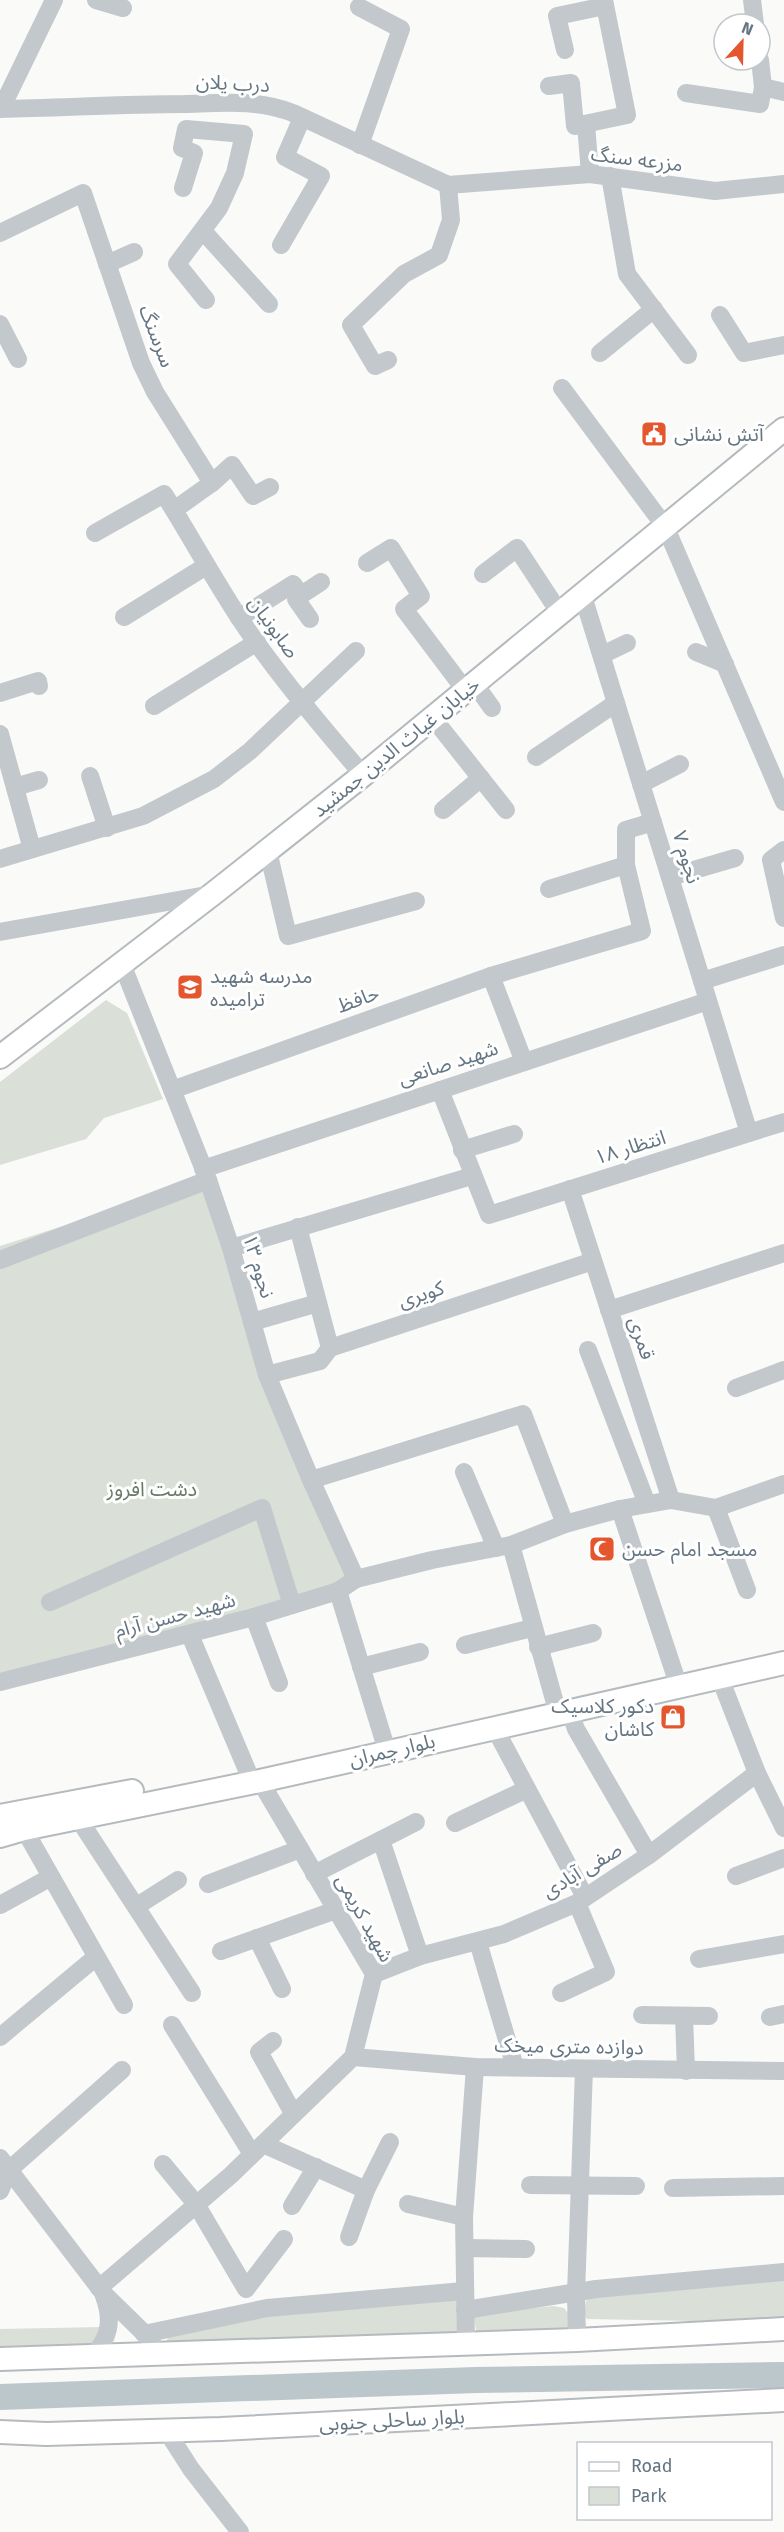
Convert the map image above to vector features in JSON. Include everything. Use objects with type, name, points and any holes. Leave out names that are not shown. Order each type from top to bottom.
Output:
[{"type":"main road","name":"خیابان غیاث الدین جمشید","points":[[1,1052],[123,964],[268,851],[582,593],[666,528],[784,429]]},
{"type":"main road","name":"بلوار چمران","points":[[1,1820],[24,1829],[78,1818],[384,1741],[562,1706],[678,1680],[784,1647]]},
{"type":"main road","name":"بلوار چمران","points":[[678,1680],[720,1678],[784,1663]]},
{"type":"main road","name":"بلوار چمران","points":[[1,1820],[254,1775],[494,1727],[562,1706]]},
{"type":"main road","points":[[0,2359],[577,2340],[784,2330]]},
{"type":"main road","name":"بلوار ساحلی جنوبی","points":[[0,2432],[46,2434],[166,2430],[784,2400]]},
{"type":"street","points":[[1,109],[54,0]]},
{"type":"street","points":[[96,0],[123,8]]},
{"type":"street","points":[[565,50],[557,16],[605,3],[627,115],[580,125]]},
{"type":"street","points":[[359,8],[401,29],[360,145]]},
{"type":"street","points":[[686,93],[760,104],[764,87],[762,72]]},
{"type":"street","points":[[549,86],[572,83],[590,174]]},
{"type":"street","points":[[764,87],[784,92]]},
{"type":"street","points":[[210,103],[210,131]]},
{"type":"street","name":"درب یلان","points":[[1,109],[257,103],[282,109],[448,185]]},
{"type":"street","points":[[281,245],[321,176],[285,157],[302,118]]},
{"type":"street","points":[[183,188],[194,153],[182,148],[186,129],[244,134],[235,173],[219,208],[177,264],[206,300]]},
{"type":"street","name":"مزرعه سنگ","points":[[448,185],[590,174],[715,191],[784,184]]},
{"type":"street","points":[[610,176],[627,274],[688,355]]},
{"type":"street","points":[[381,363],[351,325],[404,274],[439,255],[451,220],[448,185]]},
{"type":"street","name":"سرسنگ","points":[[0,233],[83,193],[133,342],[155,392],[212,483]]},
{"type":"street","points":[[203,231],[269,304]]},
{"type":"street","points":[[107,264],[134,252]]},
{"type":"street","points":[[600,352],[654,309]]},
{"type":"street","points":[[720,315],[744,353],[784,345]]},
{"type":"street","points":[[0,324],[18,359]]},
{"type":"street","points":[[562,388],[666,528],[784,802]]},
{"type":"street","points":[[174,510],[212,483],[232,465],[253,496],[270,487]]},
{"type":"street","name":"صابونیان","points":[[95,533],[164,494],[239,618],[301,702],[363,775]]},
{"type":"street","points":[[367,563],[391,548],[421,596],[404,609],[470,687],[492,708]]},
{"type":"street","points":[[483,574],[517,548],[560,612]]},
{"type":"street","points":[[124,617],[206,566]]},
{"type":"street","points":[[310,619],[296,599],[321,582]]},
{"type":"street","points":[[239,618],[293,584],[301,595]]},
{"type":"street","name":"نجوم ۷","points":[[582,593],[749,1133]]},
{"type":"street","points":[[154,706],[257,642]]},
{"type":"street","points":[[602,655],[627,643]]},
{"type":"street","points":[[0,859],[143,816],[214,779],[250,751],[356,651]]},
{"type":"street","points":[[696,652],[725,664]]},
{"type":"street","points":[[0,693],[38,681],[39,686]]},
{"type":"street","points":[[536,757],[616,704]]},
{"type":"street","points":[[432,718],[506,810]]},
{"type":"street","points":[[0,734],[32,849]]},
{"type":"street","points":[[641,784],[680,764]]},
{"type":"street","points":[[90,776],[107,828]]},
{"type":"street","points":[[443,810],[481,778]]},
{"type":"street","points":[[15,787],[39,780]]},
{"type":"street","points":[[549,889],[626,866],[626,830],[653,822]]},
{"type":"street","points":[[784,850],[771,860],[784,918]]},
{"type":"street","points":[[268,851],[288,936],[416,900]]},
{"type":"street","points":[[670,877],[735,858]]},
{"type":"street","name":"حافظ","points":[[172,1090],[491,976],[642,931],[626,866]]},
{"type":"street","points":[[0,932],[214,893]]},
{"type":"street","points":[[702,981],[784,955]]},
{"type":"street","name":"نجوم ۱۳","points":[[123,964],[205,1174],[231,1248],[267,1375],[356,1579]]},
{"type":"street","points":[[491,976],[524,1062]]},
{"type":"street","name":"شهید صانعی","points":[[0,1260],[205,1174],[440,1090],[708,1001]]},
{"type":"street","points":[[231,1248],[472,1176],[440,1090]]},
{"type":"street","name":"انتظار ۱۸","points":[[472,1176],[489,1215],[784,1122]]},
{"type":"street","points":[[462,1150],[514,1134]]},
{"type":"street","name":"قمری","points":[[570,1189],[671,1500]]},
{"type":"street","points":[[298,1227],[330,1348]]},
{"type":"street","points":[[609,1310],[784,1253]]},
{"type":"street","name":"کویری","points":[[267,1375],[320,1361],[330,1348],[593,1261]]},
{"type":"street","points":[[252,1322],[318,1303]]},
{"type":"street","points":[[588,1350],[647,1504]]},
{"type":"street","points":[[736,1388],[784,1370]]},
{"type":"street","points":[[311,1480],[523,1414],[565,1524]]},
{"type":"street","points":[[464,1472],[503,1547],[538,1647],[562,1706],[649,1855]]},
{"type":"street","points":[[747,1590],[716,1508],[784,1484]]},
{"type":"street","name":"شهید حسن آرام","points":[[0,1682],[190,1635],[338,1591],[356,1579],[432,1560],[503,1547],[565,1524],[620,1509],[671,1500],[716,1508]]},
{"type":"street","points":[[50,1602],[262,1508],[292,1605]]},
{"type":"street","points":[[620,1509],[678,1680]]},
{"type":"street","points":[[338,1591],[384,1741]]},
{"type":"street","points":[[254,1617],[279,1683]]},
{"type":"street","points":[[465,1645],[532,1628]]},
{"type":"street","points":[[538,1647],[593,1634]]},
{"type":"street","name":"شهید کریمی","points":[[190,1635],[254,1775],[374,1974],[354,2057]]},
{"type":"street","points":[[361,1667],[420,1652]]},
{"type":"street","points":[[720,1678],[757,1773],[784,1828]]},
{"type":"street","points":[[494,1727],[581,1900],[606,1972],[561,1993]]},
{"type":"street","name":"صفی آبادی","points":[[374,1974],[420,1956],[478,1942],[529,1924],[581,1900],[649,1855],[757,1773]]},
{"type":"street","points":[[455,1823],[527,1789]]},
{"type":"street","points":[[78,1818],[192,1992]]},
{"type":"street","points":[[314,1874],[416,1822]]},
{"type":"street","points":[[24,1829],[124,2005]]},
{"type":"street","points":[[381,1840],[420,1956]]},
{"type":"street","points":[[208,1884],[300,1849]]},
{"type":"street","points":[[736,1876],[784,1858]]},
{"type":"street","points":[[0,1905],[51,1877]]},
{"type":"street","points":[[137,1906],[178,1880]]},
{"type":"street","points":[[221,1951],[336,1910]]},
{"type":"street","points":[[257,1938],[282,1989]]},
{"type":"street","points":[[478,1942],[515,2067]]},
{"type":"street","points":[[699,1959],[784,1944]]},
{"type":"street","points":[[0,2037],[96,1958]]},
{"type":"street","points":[[642,2016],[709,2016]]},
{"type":"street","points":[[684,2016],[686,2071]]},
{"type":"street","points":[[172,2025],[258,2149],[316,2167],[366,2190]]},
{"type":"street","points":[[273,2042],[259,2052],[293,2113]]},
{"type":"street","points":[[102,2291],[258,2149],[354,2057]]},
{"type":"street","name":"دوازده متری میخک","points":[[354,2057],[475,2067],[784,2072]]},
{"type":"street","points":[[466,2343],[464,2217],[475,2067]]},
{"type":"street","points":[[0,2191],[4,2164],[122,2070]]},
{"type":"street","points":[[577,2340],[576,2294],[584,2070]]},
{"type":"street","points":[[349,2236],[366,2190],[390,2142]]},
{"type":"street","points":[[4,2164],[102,2291],[166,2355]]},
{"type":"street","points":[[163,2164],[196,2204],[246,2289],[284,2239]]},
{"type":"street","points":[[292,2206],[316,2167]]},
{"type":"street","points":[[530,2185],[636,2186]]},
{"type":"street","points":[[673,2188],[784,2186]]},
{"type":"street","points":[[408,2204],[464,2217]]},
{"type":"street","points":[[465,2248],[526,2249]]},
{"type":"street","points":[[465,2310],[596,2289],[784,2272]]},
{"type":"street","points":[[91,2357],[106,2338],[110,2325],[109,2310],[102,2291]]},
{"type":"street","points":[[144,2334],[267,2308],[464,2291]]},
{"type":"street","points":[[166,2430],[191,2469],[240,2532]]},
{"type":"green space","points":[[106,1000],[127,1013],[163,1099],[104,1118],[86,1139],[0,1165],[0,1082]]},
{"type":"green space","name":"دشت افروز","points":[[208,1180],[267,1375],[356,1579],[0,1682],[0,1246]]},
{"type":"green space","points":[[784,2280],[784,2317],[695,2321],[587,2319],[583,2313],[589,2291]]},
{"type":"green space","points":[[458,2298],[459,2334],[170,2346],[167,2340],[169,2334],[266,2316]]},
{"type":"green space","points":[[554,2306],[564,2308],[568,2313],[569,2328],[477,2334],[473,2314]]},
{"type":"green space","points":[[101,2327],[90,2348],[0,2350],[0,2329]]},
{"type":"waterway","points":[[0,2397],[476,2380],[784,2375]]},
{"type":"place","name":"آتش نشانی","points":[[654,434]]},
{"type":"place","name":"مدرسه شهید ترامیده","points":[[190,987]]},
{"type":"place","name":"مسجد امام حسن","points":[[602,1549]]},
{"type":"place","name":"دکور کلاسیک کاشان","points":[[673,1717]]}]
